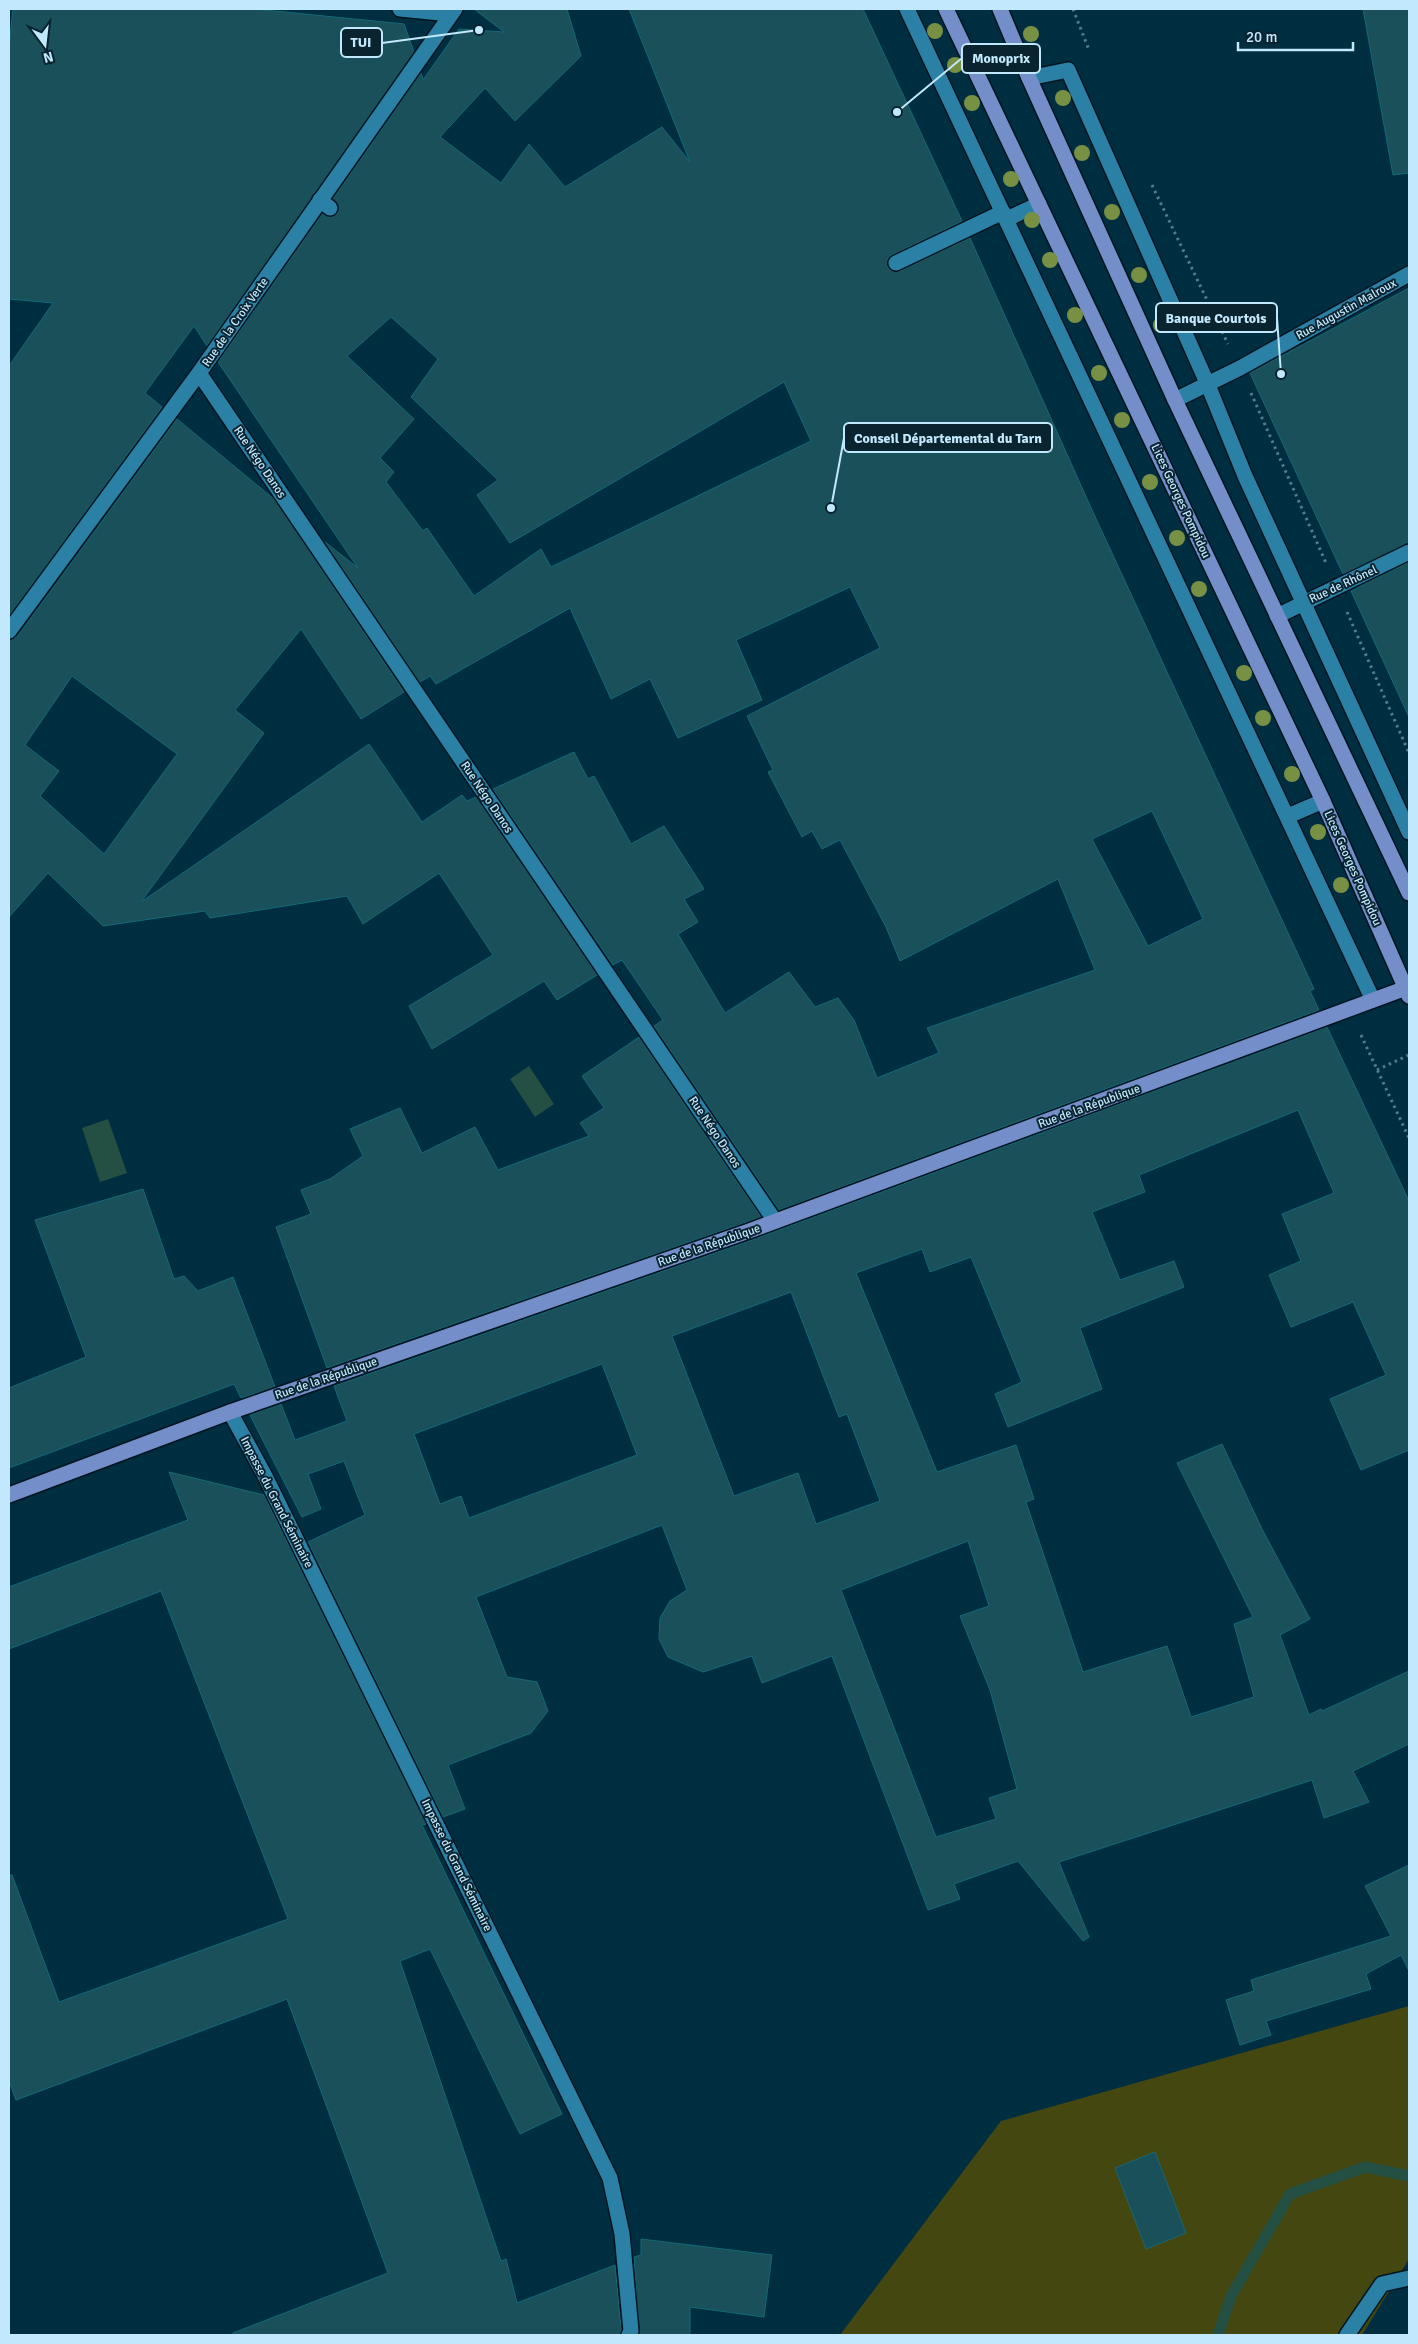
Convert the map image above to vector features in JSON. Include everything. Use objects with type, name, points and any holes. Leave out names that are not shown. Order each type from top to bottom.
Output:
[{"type":"main road","name":"Lices Georges Pompidou","points":[[946,9],[1323,801],[1408,991]]},
{"type":"main road","points":[[1006,12],[1029,78],[1175,400],[1409,893]]},
{"type":"main road","name":"Rue de la République","points":[[9,1494],[230,1412],[775,1221],[1373,1000],[1408,991]]},
{"type":"street","points":[[400,9],[453,12]]},
{"type":"street","points":[[907,9],[1373,1000]]},
{"type":"street","name":"Rue de la Croix Verte","points":[[9,631],[325,204],[453,12]]},
{"type":"street","points":[[1029,78],[1068,70],[1208,385],[1245,476],[1409,832]]},
{"type":"street","points":[[896,263],[972,227],[1039,204]]},
{"type":"street","name":"Rue Augustin Malroux","points":[[1175,400],[1208,385],[1409,274]]},
{"type":"street","name":"Rue Négo Danos","points":[[199,373],[775,1221]]},
{"type":"street","name":"Rue de Rhônel","points":[[1277,616],[1409,552]]},
{"type":"street","points":[[1288,816],[1323,801]]},
{"type":"street","name":"Impasse du Grand Séminaire","points":[[230,1412],[268,1483],[610,2178],[622,2234],[631,2331],[629,2335]]},
{"type":"street","points":[[1347,2335],[1382,2284],[1409,2278]]},
{"type":"path","points":[[1349,1010],[1409,1138]]},
{"type":"path","points":[[1377,1070],[1409,1056]]},
{"type":"shaded area","points":[[529,1066],[554,1104],[535,1117],[510,1079]]},
{"type":"shaded area","points":[[108,1119],[127,1173],[100,1182],[82,1128]]},
{"type":"shaded area","points":[[1409,2006],[1409,2259],[1362,2335],[840,2335],[1001,2121]]},
{"type":"building","points":[[13,9],[255,9],[404,24],[414,52],[207,346],[194,326],[145,393],[162,407],[9,616],[9,366],[53,303],[9,299],[9,46]]},
{"type":"building","points":[[474,9],[567,9],[581,56],[515,121],[485,88],[440,137],[501,183],[529,144],[565,187],[662,127],[690,162],[629,9],[863,9],[962,221],[892,255],[888,258],[887,267],[891,271],[900,271],[970,238],[1092,510],[1314,989],[1310,991],[1319,1010],[779,1210],[654,1026],[663,1020],[622,960],[613,965],[493,789],[574,752],[588,779],[594,776],[631,844],[664,826],[704,889],[684,899],[698,922],[678,934],[725,1013],[789,972],[815,1007],[838,998],[854,1020],[877,1078],[939,1053],[927,1028],[1095,970],[1058,879],[900,961],[886,927],[840,840],[822,849],[812,831],[802,837],[768,772],[773,770],[747,716],[880,648],[850,587],[736,640],[762,700],[678,738],[650,679],[611,699],[570,608],[436,684],[430,676],[420,682],[325,542],[358,568],[218,362],[322,214],[329,217],[338,213],[339,205],[333,199],[421,73],[423,80],[459,29],[504,32]],"holes":[[[391,317],[438,359],[411,397],[498,480],[477,495],[510,543],[784,382],[811,441],[551,567],[541,549],[474,596],[427,528],[423,531],[386,482],[394,472],[380,458],[414,419],[347,356]],[[1152,811],[1203,919],[1148,946],[1092,839]]]},
{"type":"building","points":[[1363,9],[1409,9],[1409,173],[1393,175]]},
{"type":"building","points":[[1409,288],[1409,543],[1343,574],[1250,373]]},
{"type":"building","points":[[177,419],[274,499],[404,692],[361,719],[301,629],[235,710],[264,733],[141,902],[369,744],[422,822],[462,795],[467,801],[476,797],[597,975],[557,1000],[544,981],[432,1049],[409,1006],[493,955],[439,873],[363,924],[347,896],[210,918],[205,911],[103,926],[48,873],[9,917],[9,640],[17,637]],"holes":[[[72,676],[177,754],[104,854],[40,796],[59,771],[25,745]]]},
{"type":"building","points":[[1409,562],[1409,717],[1351,591]]},
{"type":"building","points":[[1327,1027],[1409,1201],[1409,1450],[1361,1470],[1330,1399],[1386,1375],[1353,1302],[1291,1327],[1269,1275],[1301,1261],[1282,1214],[1334,1193],[1298,1110],[1139,1175],[1145,1192],[1092,1212],[1120,1280],[1174,1261],[1184,1287],[1080,1328],[1102,1389],[1008,1427],[995,1394],[1022,1382],[971,1257],[930,1272],[922,1249],[856,1273],[937,1472],[1016,1445],[1034,1499],[1026,1502],[1083,1672],[1167,1646],[1191,1717],[1254,1697],[1234,1624],[1253,1617],[1177,1463],[1222,1444],[1262,1529],[1310,1619],[1280,1635],[1309,1715],[1321,1709],[1322,1711],[1409,1671],[1409,1744],[1353,1771],[1369,1802],[1324,1818],[1312,1780],[1059,1862],[1089,1937],[1083,1941],[1018,1861],[954,1884],[960,1899],[928,1910],[832,1656],[762,1683],[752,1656],[703,1672],[668,1657],[659,1639],[660,1618],[670,1601],[687,1590],[662,1525],[476,1597],[507,1677],[537,1682],[548,1711],[531,1733],[448,1765],[465,1809],[443,1817],[308,1542],[365,1515],[344,1461],[308,1474],[321,1509],[302,1517],[250,1415],[281,1404],[295,1440],[347,1421],[334,1386],[752,1240]],"holes":[[[791,1292],[839,1417],[847,1414],[880,1501],[816,1524],[798,1473],[734,1496],[672,1336]],[[602,1364],[637,1455],[469,1518],[461,1496],[440,1504],[414,1434]],[[968,1541],[989,1606],[960,1616],[990,1690],[1017,1789],[989,1798],[996,1819],[936,1837],[841,1590]]]},
{"type":"building","points":[[639,1037],[761,1217],[327,1368],[276,1227],[311,1214],[301,1190],[330,1179],[363,1156],[350,1129],[400,1108],[422,1153],[475,1127],[498,1170],[589,1136],[580,1123],[604,1108],[582,1076]]},
{"type":"building","points":[[143,1189],[174,1279],[184,1276],[198,1291],[233,1277],[275,1387],[241,1398],[234,1384],[9,1468],[9,1388],[86,1357],[35,1220]]},
{"type":"building","points":[[169,1472],[264,1495],[426,1824],[422,1825],[562,2114],[520,2134],[430,1949],[400,1961],[501,2261],[506,2259],[517,2303],[615,2265],[620,2335],[233,2335],[233,2333],[388,2273],[287,1999],[16,2100],[9,2081],[9,1875],[12,1875],[59,2002],[288,1919],[161,1591],[9,1649],[9,1587],[188,1520]]},
{"type":"building","points":[[1409,1865],[1409,1971],[1401,1955],[1366,1974],[1371,1989],[1266,2021],[1271,2035],[1240,2045],[1226,2000],[1254,1991],[1251,1980],[1391,1936],[1365,1886]]},
{"type":"building","points":[[1155,2152],[1186,2233],[1146,2249],[1115,2168]]},
{"type":"building","points":[[641,2239],[772,2255],[764,2317],[690,2307],[690,2335],[639,2335],[634,2257],[641,2255]]},
{"type":"waterway","points":[[1218,2335],[1231,2296],[1290,2194],[1365,2167],[1409,2176]]},
{"type":"place","name":"TUI","points":[[479,30]]},
{"type":"place","name":"Monoprix","points":[[897,112]]},
{"type":"place","name":"Banque Courtois","points":[[1281,374]]},
{"type":"place","name":"Conseil Départemental du Tarn","points":[[831,508]]}]
